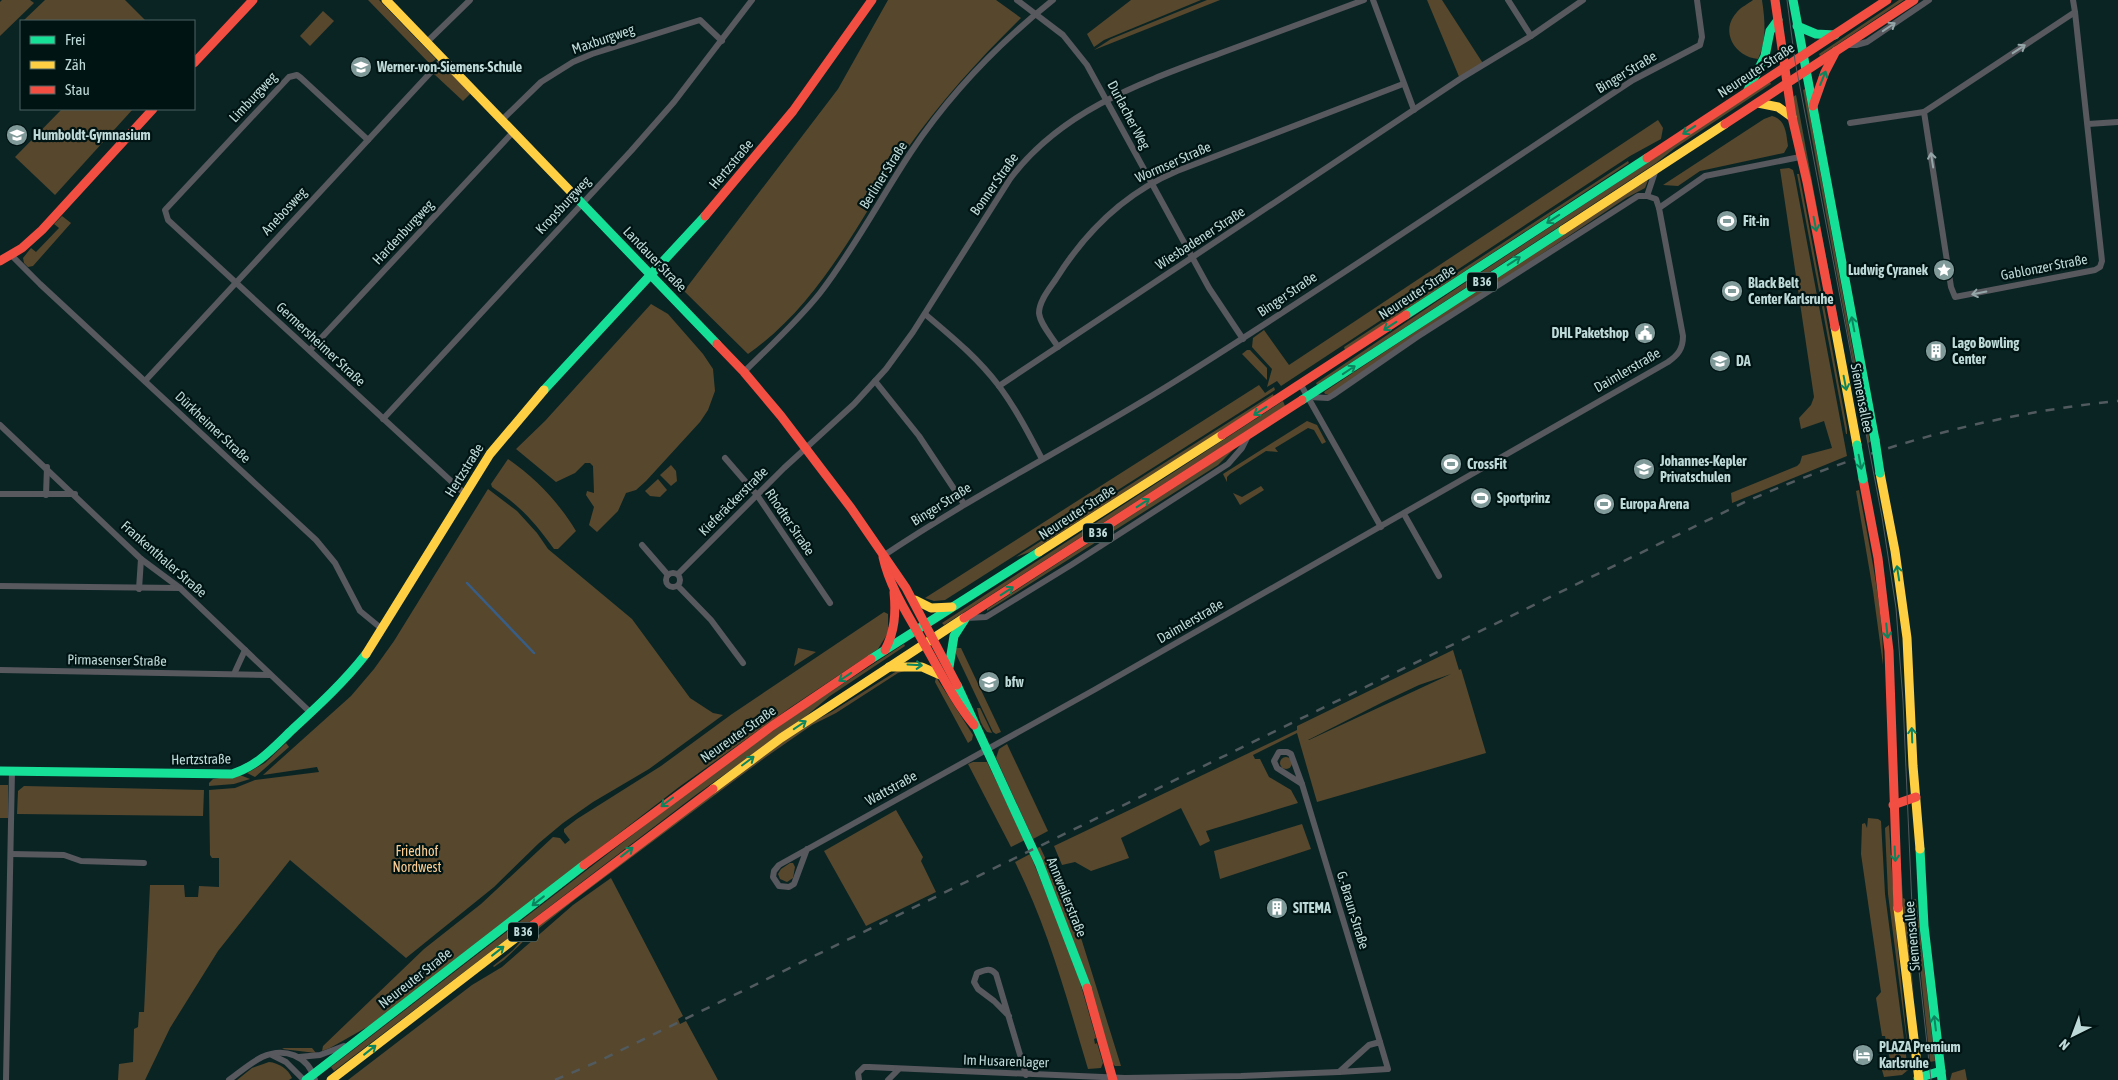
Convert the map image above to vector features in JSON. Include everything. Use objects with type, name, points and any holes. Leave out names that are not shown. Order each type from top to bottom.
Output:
[{"type":"main road","points":[[195,62],[252,0]]},
{"type":"main road","name":"Landauer Straße","points":[[386,0],[744,372],[806,447],[853,511],[883,556],[894,568],[926,624]]},
{"type":"main road","name":"Hertzstraße","points":[[0,771],[232,774],[245,770],[258,762],[354,670],[382,629],[504,434],[748,167],[829,62],[872,0]]},
{"type":"main road","name":"Siemensallee","points":[[1775,0],[1792,118],[1800,157],[1808,182],[1878,558],[1889,651],[1893,805],[1902,950],[1918,1079],[1941,1076],[1925,935],[1907,638],[1898,568],[1793,0]]},
{"type":"main road","name":"Neureuter Straße","points":[[310,1078],[630,830],[742,746],[885,650],[1301,384],[1887,0]]},
{"type":"main road","name":"Neureuter Straße","points":[[331,1080],[754,756],[933,637],[966,618],[1249,435],[1914,0]]},
{"type":"main road","points":[[1746,93],[1767,52],[1770,31],[1778,20]]},
{"type":"main road","points":[[1797,26],[1816,34],[1835,35]]},
{"type":"main road","points":[[1813,107],[1825,72],[1836,51]]},
{"type":"main road","points":[[1758,103],[1778,107],[1792,118]]},
{"type":"main road","points":[[0,261],[11,255],[42,230],[151,110]]},
{"type":"main road","name":"Landauer Straße","points":[[883,556],[886,572],[894,590],[917,630]]},
{"type":"main road","points":[[885,650],[896,622],[894,590]]},
{"type":"main road","points":[[910,594],[925,607],[935,609],[953,607]]},
{"type":"main road","points":[[949,668],[951,641],[955,632],[966,618]]},
{"type":"main road","name":"Annweilerstraße","points":[[926,624],[979,731],[1042,869],[1075,954],[1113,1078]]},
{"type":"main road","name":"Annweilerstraße","points":[[917,630],[941,675],[966,715],[979,731]]},
{"type":"main road","points":[[888,667],[916,664],[928,667],[941,675]]},
{"type":"main road","points":[[1893,805],[1916,797]]},
{"type":"street","points":[[426,42],[470,0]]},
{"type":"street","name":"Kropsburgweg","points":[[382,418],[652,127],[752,0]]},
{"type":"street","name":"Durlacher Weg","points":[[1017,0],[1057,29],[1076,49],[1107,99],[1192,258],[1217,301],[1243,339]]},
{"type":"street","name":"Berliner Straße","points":[[744,372],[787,330],[820,292],[853,244],[911,152],[945,108],[1002,45],[1053,0]]},
{"type":"street","name":"Bonner Straße","points":[[806,447],[836,421],[875,381],[902,348],[1001,192],[1027,158],[1058,130],[1107,99],[1154,78],[1364,0]]},
{"type":"street","points":[[1373,0],[1414,110]]},
{"type":"street","points":[[1508,0],[1531,36]]},
{"type":"street","name":"Wiesbadener Straße","points":[[999,386],[1460,79],[1531,36],[1584,0]]},
{"type":"street","name":"Binger Straße","points":[[883,556],[964,504],[1110,421],[1243,339],[1633,80],[1700,45],[1702,37],[1697,0]]},
{"type":"street","name":"Neureuter Straße","points":[[1845,45],[1856,46],[1867,42],[1929,0]]},
{"type":"street","name":"Gablonzer Straße","points":[[1924,112],[1950,281],[1955,297],[2096,270],[2100,267],[2102,261],[2073,0]]},
{"type":"street","points":[[1850,123],[1924,112],[2075,12]]},
{"type":"street","name":"Maxburgweg","points":[[503,120],[552,74],[592,54],[700,20],[722,40]]},
{"type":"street","name":"Anebosweg","points":[[144,381],[443,59]]},
{"type":"street","name":"Limburgweg","points":[[165,210],[292,75],[301,78],[368,140]]},
{"type":"street","name":"Wormser Straße","points":[[1058,347],[1040,318],[1039,311],[1043,300],[1071,256],[1096,227],[1129,197],[1177,170],[1403,84]]},
{"type":"street","points":[[2088,124],[2118,122]]},
{"type":"street","name":"Hardenburgweg","points":[[310,350],[514,131]]},
{"type":"street","points":[[1308,396],[1328,398],[1417,337],[1638,196],[1656,199],[1659,208],[1706,176],[1800,157]]},
{"type":"street","points":[[1647,196],[1656,169]]},
{"type":"street","name":"Daimlerstraße","points":[[987,748],[1404,514],[1497,458],[1677,356],[1683,343],[1683,336],[1659,208]]},
{"type":"street","name":"Germersheimer Straße","points":[[165,210],[168,220],[465,494]]},
{"type":"street","name":"Dürkheimer Straße","points":[[11,255],[316,540],[336,563],[360,611],[382,629]]},
{"type":"street","points":[[925,314],[963,347],[999,386],[1021,419],[1042,459]]},
{"type":"street","points":[[875,381],[919,436],[964,504]]},
{"type":"street","points":[[1301,384],[1380,527]]},
{"type":"street","name":"Frankenthaler Straße","points":[[0,425],[75,494],[141,559],[180,588],[311,713]]},
{"type":"street","name":"Neureuter Straße","points":[[966,618],[986,616],[1215,472],[1232,459],[1249,435]]},
{"type":"street","name":"Kieferäckerstraße","points":[[678,574],[806,447]]},
{"type":"street","name":"Rhodter Straße","points":[[725,458],[757,495],[830,603]]},
{"type":"street","points":[[46,495],[47,468]]},
{"type":"street","points":[[0,494],[75,494]]},
{"type":"street","points":[[1404,514],[1439,576]]},
{"type":"street","points":[[642,545],[668,574]]},
{"type":"street","points":[[139,589],[141,559]]},
{"type":"street","points":[[673,572],[678,574],[680,580],[678,586],[668,585],[665,580],[668,574],[673,572]]},
{"type":"street","points":[[0,586],[180,588]]},
{"type":"street","points":[[678,586],[711,620],[743,663]]},
{"type":"street","points":[[234,674],[245,650]]},
{"type":"street","name":"Pirmasenser Straße","points":[[0,670],[270,675]]},
{"type":"street","name":"Wattstraße","points":[[807,849],[794,884],[789,887],[779,886],[773,877],[776,868],[807,849],[987,748]]},
{"type":"street","name":"G.-Braun-Straße","points":[[1113,1078],[1241,1076],[1388,1069],[1302,784],[1291,754],[1280,752],[1275,756],[1274,762],[1277,768],[1302,784]]},
{"type":"street","points":[[6,1080],[12,771]]},
{"type":"street","points":[[11,854],[64,855],[81,861],[144,863]]},
{"type":"street","points":[[1009,1016],[994,1001],[978,990],[974,982],[977,973],[987,969],[993,970],[996,974],[1009,1016],[1026,1075]]},
{"type":"street","points":[[298,1057],[320,1056],[355,1042]]},
{"type":"street","points":[[1339,1072],[1369,1045],[1380,1042]]},
{"type":"street","points":[[229,1080],[254,1061],[281,1052],[298,1057],[304,1061],[310,1078]]},
{"type":"street","points":[[271,1055],[286,1062],[310,1078]]},
{"type":"street","name":"Im Husarenlager","points":[[859,1080],[858,1073],[864,1067],[1113,1078]]},
{"type":"street","points":[[888,1080],[898,1070]]},
{"type":"green space","points":[[2,0],[30,0],[34,3],[0,36],[0,2]]},
{"type":"green space","points":[[45,0],[125,0],[145,20],[24,20]]},
{"type":"green space","points":[[368,0],[379,0],[436,59],[430,64]]},
{"type":"green space","points":[[888,0],[996,0],[1021,18],[961,81],[933,114],[907,149],[818,286],[774,333],[748,354],[684,291],[838,89]]},
{"type":"green space","points":[[1131,0],[1201,0],[1104,40],[1094,47],[1087,34]]},
{"type":"green space","points":[[1207,0],[1220,0],[1094,50],[1111,39]]},
{"type":"green space","points":[[1427,0],[1442,0],[1484,65],[1460,79]]},
{"type":"green space","points":[[1753,0],[1762,0],[1764,15],[1764,38],[1758,59],[1742,53],[1737,48],[1732,42],[1729,27],[1739,10]]},
{"type":"green space","points":[[1899,0],[1904,0],[1820,56],[1819,54]]},
{"type":"green space","points":[[323,11],[334,21],[310,46],[300,36]]},
{"type":"green space","points":[[439,68],[447,69],[471,93],[463,101],[434,74]]},
{"type":"green space","points":[[1770,82],[1771,84],[1675,148],[1656,163],[1317,385],[1316,383],[1448,294]]},
{"type":"green space","points":[[1805,89],[1870,442],[1868,443],[1803,90]]},
{"type":"green space","points":[[1796,95],[1861,445],[1791,98]]},
{"type":"green space","points":[[61,110],[132,110],[55,195],[15,157]]},
{"type":"green space","points":[[1772,116],[1783,124],[1787,136],[1788,146],[1784,153],[1700,171],[1678,186],[1663,185],[1764,119]]},
{"type":"green space","points":[[1658,120],[1663,128],[1661,139],[1630,156],[1281,386],[1277,381],[1267,387],[1272,369],[1252,347],[1253,338],[1264,330],[1289,365]]},
{"type":"green space","points":[[1628,161],[1629,163],[1345,350],[1344,347]]},
{"type":"green space","points":[[1789,168],[1793,170],[1795,178],[1847,456],[1732,503],[1731,493],[1797,466],[1802,456],[1832,448],[1824,421],[1801,429],[1799,418],[1811,405],[1814,397],[1780,169]]},
{"type":"green space","points":[[1797,174],[1799,174],[1806,210],[1847,434],[1846,434]]},
{"type":"green space","points":[[1648,180],[1645,188],[1626,198],[1329,395],[1325,394],[1324,392],[1596,212]]},
{"type":"green space","points":[[62,216],[71,223],[33,266],[28,267],[24,263],[23,258],[31,248],[36,252],[59,228],[54,224]]},
{"type":"green space","points":[[651,304],[668,314],[703,354],[713,369],[715,391],[708,410],[700,422],[646,481],[636,490],[626,493],[618,511],[597,532],[589,525],[594,507],[586,495],[587,491],[594,493],[593,466],[590,463],[585,463],[575,473],[556,482],[516,449],[545,421]]},
{"type":"green space","points":[[1250,350],[1267,368],[1267,380],[1242,354]]},
{"type":"green space","points":[[1259,385],[1265,393],[1274,387],[1275,390],[945,600],[934,601],[925,598]]},
{"type":"green space","points":[[1273,394],[1274,397],[1030,552],[1016,557]]},
{"type":"green space","points":[[1283,401],[1285,406],[944,625],[942,623]]},
{"type":"green space","points":[[1307,421],[1317,425],[1326,442],[1322,444],[1314,430],[1308,428],[1275,448],[1278,452],[1266,451],[1230,474],[1227,477],[1227,482],[1223,474]]},
{"type":"green space","points":[[1234,449],[1218,465],[987,611],[987,609]]},
{"type":"green space","points":[[508,459],[528,474],[546,492],[576,531],[558,549],[554,549],[540,530],[519,508],[492,487],[491,484]]},
{"type":"green space","points":[[671,465],[676,471],[677,481],[671,486],[660,475]]},
{"type":"green space","points":[[658,479],[667,490],[660,497],[650,496],[645,491]]},
{"type":"green space","points":[[1261,486],[1264,490],[1240,505],[1233,493],[1242,497]]},
{"type":"green space","name":"Friedhof Nordwest","points":[[488,489],[517,511],[537,533],[548,549],[632,619],[690,698],[713,713],[723,715],[649,769],[593,802],[563,823],[539,843],[494,887],[406,958],[290,860],[218,951],[170,1028],[145,1080],[118,1080],[119,1064],[133,1062],[134,1029],[138,1027],[139,1012],[144,1012],[150,885],[184,885],[185,897],[198,897],[199,886],[219,887],[219,858],[212,858],[210,855],[209,790],[235,788],[255,780],[319,772],[317,767],[263,775],[351,696],[374,669],[394,641]]},
{"type":"green space","points":[[1859,490],[1878,600],[1883,644],[1883,665],[1856,491]]},
{"type":"green space","points":[[884,612],[888,614],[888,627],[891,628],[878,649],[791,707],[679,787],[369,1026],[322,1051],[323,1046],[424,949],[481,904],[553,837],[560,838],[565,844],[570,840],[564,829],[577,819],[661,766],[732,714]]},
{"type":"green space","points":[[904,644],[905,646],[830,696],[805,717],[697,794],[334,1071],[331,1067],[709,776],[801,711]]},
{"type":"green space","points":[[798,648],[816,652],[794,666]]},
{"type":"green space","points":[[956,648],[961,648],[1001,732],[996,734],[993,732],[956,654]]},
{"type":"green space","points":[[1453,650],[1459,670],[1461,669],[1486,753],[1317,802],[1297,733],[1253,755],[1255,759],[1260,759],[1269,777],[1291,790],[1298,803],[1206,831],[1210,841],[1200,846],[1181,808],[1121,838],[1129,858],[1091,871],[1075,862],[1062,865],[1054,846],[1297,730],[1297,726]],"holes":[[[1451,674],[1309,740],[1419,685]]]},
{"type":"green space","points":[[900,669],[911,669],[898,673],[836,713],[812,725],[766,757],[577,898],[529,936],[504,960],[493,966],[513,950],[528,933],[746,767],[809,724]]},
{"type":"green space","points":[[936,677],[973,735],[972,740],[968,743],[935,682]]},
{"type":"green space","points":[[977,708],[980,708],[992,733],[987,732],[983,727]]},
{"type":"green space","points":[[286,743],[289,747],[255,777],[247,773],[265,763]]},
{"type":"green space","points":[[1007,744],[1048,831],[1033,839],[996,758],[999,749]]},
{"type":"green space","points":[[1284,757],[1288,757],[1292,763],[1288,769],[1284,769],[1280,765],[1280,761]]},
{"type":"green space","points":[[987,762],[1025,840],[1011,847],[968,764]]},
{"type":"green space","points":[[240,775],[250,779],[234,784],[209,786],[213,779]]},
{"type":"green space","points":[[0,785],[8,785],[8,818],[0,818]]},
{"type":"green space","points":[[24,786],[204,790],[203,816],[17,814],[18,791]]},
{"type":"green space","points":[[896,810],[923,857],[921,861],[936,892],[866,926],[824,851]]},
{"type":"green space","points":[[1868,818],[1881,821],[1885,894],[1908,1070],[1902,1075],[1884,1077],[1880,1063],[1890,1060],[1885,1036],[1882,1036],[1876,998],[1881,992],[1861,854],[1862,824],[1865,823],[1867,828]]},
{"type":"green space","points":[[1302,824],[1311,849],[1220,879],[1214,851]]},
{"type":"green space","points":[[1889,825],[1895,920],[1908,1051],[1888,894],[1885,828]]},
{"type":"green space","points":[[1898,825],[1903,898],[1905,899],[1914,998],[1900,899]]},
{"type":"green space","points":[[1040,847],[1052,872],[1056,874],[1082,941],[1121,1066],[1115,1066],[1112,1063],[1056,896],[1037,848]]},
{"type":"green space","points":[[1030,854],[1074,961],[1096,1038],[1094,1039],[1095,1044],[1097,1043],[1103,1063],[1101,1068],[1088,1069],[1047,938],[1015,862]]},
{"type":"green space","points":[[793,863],[795,867],[793,878],[787,882],[780,879],[778,874],[781,869]]},
{"type":"green space","points":[[611,878],[683,1016],[678,1019],[680,1024],[686,1021],[718,1080],[348,1080],[472,985],[502,967],[573,905]]},
{"type":"green space","points":[[1913,899],[1916,899],[1935,1061],[1930,1062]]},
{"type":"green space","points":[[284,1048],[312,1048],[316,1053],[282,1049]]},
{"type":"green space","points":[[269,1062],[283,1067],[292,1078],[289,1080],[237,1080],[252,1068]]},
{"type":"green space","points":[[1965,1069],[1967,1080],[1950,1080],[1952,1073]]},
{"type":"waterway","points":[[467,583],[534,653]]},
{"type":"tram line","points":[[1787,0],[1795,61],[1882,517],[1896,608],[1903,701],[1912,906],[1931,1080]]},
{"type":"railway","points":[[555,1080],[599,1061],[1747,501],[1837,465],[1928,436],[2022,415],[2118,401]]},
{"type":"traffic: fast","points":[[1793,0],[1875,440]]},
{"type":"traffic: fast","points":[[1748,90],[1765,56],[1770,31],[1778,20]]},
{"type":"traffic: fast","points":[[1797,26],[1816,34],[1835,35]]},
{"type":"traffic: fast","points":[[1406,315],[1647,158]]},
{"type":"traffic: fast","points":[[574,195],[717,344]]},
{"type":"traffic: fast","points":[[544,390],[705,216]]},
{"type":"traffic: fast","points":[[1302,400],[1563,230]]},
{"type":"traffic: fast","points":[[1875,440],[1880,473]]},
{"type":"traffic: fast","points":[[1857,445],[1863,479]]},
{"type":"traffic: fast","points":[[871,659],[1039,552]]},
{"type":"traffic: fast","points":[[949,667],[954,636],[965,619]]},
{"type":"traffic: fast","points":[[0,771],[232,774],[250,766],[272,749],[331,693],[366,654]]},
{"type":"traffic: fast","points":[[957,685],[1039,863],[1087,988]]},
{"type":"traffic: fast","points":[[1920,849],[1924,926],[1942,1080]]},
{"type":"traffic: fast","points":[[306,1080],[584,865]]},
{"type":"traffic: fast","points":[[1918,1078],[1941,1071]]},
{"type":"traffic: slow","points":[[386,0],[574,195]]},
{"type":"traffic: slow","points":[[1758,103],[1778,107],[1792,117]]},
{"type":"traffic: slow","points":[[1563,230],[1725,124]]},
{"type":"traffic: slow","points":[[1835,327],[1857,445]]},
{"type":"traffic: slow","points":[[366,654],[490,454],[544,390]]},
{"type":"traffic: slow","points":[[1039,552],[1222,435]]},
{"type":"traffic: slow","points":[[1880,473],[1895,551],[1907,638],[1913,766],[1920,849]]},
{"type":"traffic: slow","points":[[915,600],[931,608],[952,607]]},
{"type":"traffic: slow","points":[[713,789],[781,738],[964,618]]},
{"type":"traffic: slow","points":[[889,667],[922,667],[940,675]]},
{"type":"traffic: slow","points":[[1898,908],[1919,1080]]},
{"type":"traffic: slow","points":[[331,1080],[517,937]]},
{"type":"traffic: jam","points":[[195,62],[253,0]]},
{"type":"traffic: jam","points":[[705,216],[793,111],[872,0]]},
{"type":"traffic: jam","points":[[1775,0],[1792,117],[1807,182],[1835,327]]},
{"type":"traffic: jam","points":[[1647,158],[1887,0]]},
{"type":"traffic: jam","points":[[1725,124],[1914,0]]},
{"type":"traffic: jam","points":[[1813,106],[1825,72],[1836,51]]},
{"type":"traffic: jam","points":[[0,261],[22,248],[42,230],[152,110]]},
{"type":"traffic: jam","points":[[1222,435],[1406,315]]},
{"type":"traffic: jam","points":[[717,344],[744,372],[781,416],[851,508],[906,588],[957,685]]},
{"type":"traffic: jam","points":[[964,618],[1302,400]]},
{"type":"traffic: jam","points":[[1863,479],[1878,558],[1889,651],[1898,908]]},
{"type":"traffic: jam","points":[[883,557],[894,590],[953,694],[974,725]]},
{"type":"traffic: jam","points":[[885,650],[894,622],[894,592]]},
{"type":"traffic: jam","points":[[584,865],[772,726],[871,659]]},
{"type":"traffic: jam","points":[[517,937],[713,789]]},
{"type":"traffic: jam","points":[[1893,805],[1916,797]]},
{"type":"traffic: jam","points":[[1087,988],[1113,1080]]},
{"type":"place","name":"Werner-von-Siemens-Schule","points":[[361,67]]},
{"type":"place","name":"Humboldt-Gymnasium","points":[[17,135]]},
{"type":"place","name":"Fit-in","points":[[1727,221]]},
{"type":"place","name":"Ludwig Cyranek","points":[[1944,270]]},
{"type":"place","name":"Black Belt Center Karlsruhe","points":[[1732,291]]},
{"type":"place","name":"DHL Paketshop","points":[[1645,333]]},
{"type":"place","name":"Lago Bowling Center","points":[[1936,351]]},
{"type":"place","name":"DA","points":[[1720,361]]},
{"type":"place","name":"CrossFit","points":[[1451,464]]},
{"type":"place","name":"Johannes-Kepler Privatschulen","points":[[1644,469]]},
{"type":"place","name":"Sportprinz","points":[[1481,498]]},
{"type":"place","name":"Europa Arena","points":[[1604,504]]},
{"type":"place","name":"bfw","points":[[989,682]]},
{"type":"place","name":"SITEMA","points":[[1277,908]]},
{"type":"place","name":"PLAZA Premium Karlsruhe","points":[[1863,1055]]}]
